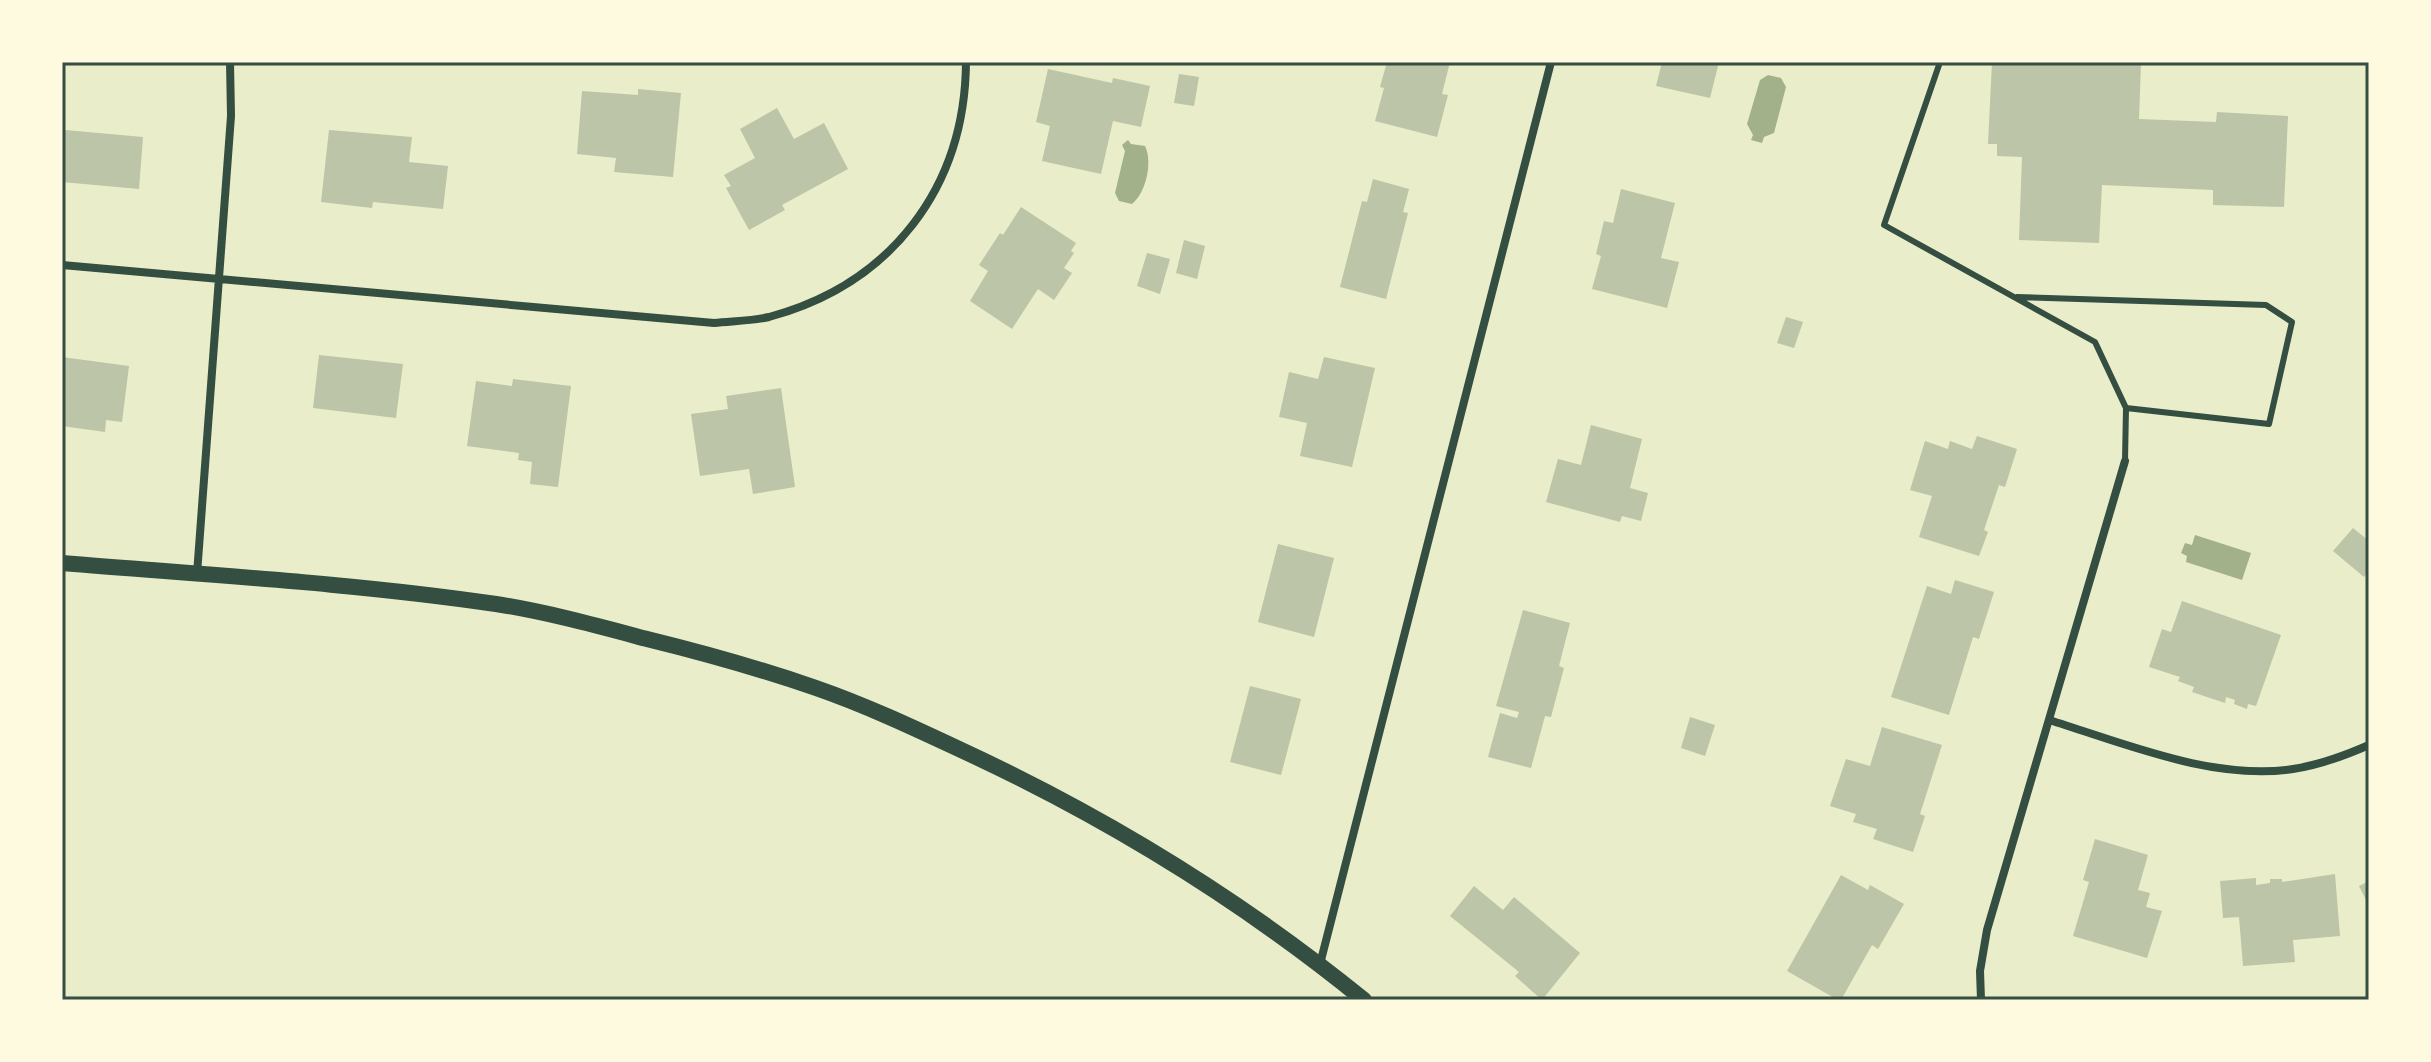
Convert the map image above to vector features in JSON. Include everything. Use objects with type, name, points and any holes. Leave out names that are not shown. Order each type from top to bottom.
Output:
[{"type":"main road","points":[[62,563],[367,588],[499,605],[725,659],[819,689],[907,725],[1010,773],[1147,847],[1228,897],[1364,1000]]},
{"type":"street","points":[[197,574],[231,116],[230,62]]},
{"type":"street","points":[[62,265],[714,323],[766,317],[816,301],[855,280],[889,253],[922,213],[940,183],[959,134],[966,90],[966,62]]},
{"type":"street","points":[[1320,964],[1551,62]]},
{"type":"street","points":[[1981,1000],[1980,971],[1987,930],[2125,461]]},
{"type":"street","points":[[2049,720],[2172,758],[2236,771],[2292,769],[2336,759],[2369,745]]},
{"type":"lane","points":[[1940,62],[1884,225],[2095,342],[2126,408],[2125,461]]},
{"type":"lane","points":[[2013,296],[2266,305],[2292,322],[2269,424],[2126,408]]},
{"type":"shaded area","points":[[1768,75],[1781,78],[1786,87],[1774,133],[1764,137],[1762,143],[1751,140],[1753,135],[1747,124],[1760,80]]},
{"type":"shaded area","points":[[1128,140],[1131,144],[1145,146],[1148,160],[1144,185],[1132,204],[1119,201],[1115,193],[1125,151],[1122,145]]},
{"type":"shaded area","points":[[2195,535],[2251,553],[2242,580],[2186,562],[2187,556],[2181,553],[2185,543],[2192,545]]},
{"type":"building","points":[[1387,62],[1450,62],[1442,94],[1448,95],[1437,137],[1375,121]]},
{"type":"building","points":[[1662,62],[1719,62],[1710,98],[1656,86]]},
{"type":"building","points":[[1992,62],[2141,62],[2139,119],[2216,122],[2217,112],[2288,116],[2284,207],[2213,205],[2213,190],[2102,185],[2099,243],[2019,240],[2022,157],[1997,156],[1997,144],[1988,144]]},
{"type":"building","points":[[1048,69],[1112,83],[1113,78],[1150,86],[1141,127],[1113,121],[1101,174],[1042,161],[1050,126],[1036,122]]},
{"type":"building","points":[[1179,74],[1199,77],[1194,106],[1174,103]]},
{"type":"building","points":[[638,89],[681,93],[673,177],[614,172],[616,158],[577,154],[582,91],[638,95]]},
{"type":"building","points":[[777,108],[794,139],[824,123],[848,169],[782,205],[785,210],[749,230],[726,188],[731,186],[724,175],[755,158],[740,129]]},
{"type":"building","points":[[65,130],[143,137],[139,189],[62,182]]},
{"type":"building","points":[[329,130],[412,137],[409,162],[448,166],[443,209],[373,202],[372,208],[321,202]]},
{"type":"building","points":[[1373,179],[1409,189],[1403,212],[1408,213],[1386,299],[1340,287],[1362,201],[1367,202]]},
{"type":"building","points":[[1621,189],[1675,203],[1661,258],[1679,262],[1667,308],[1592,289],[1601,256],[1596,254],[1604,221],[1613,223]]},
{"type":"building","points":[[1021,207],[1076,243],[1071,251],[1074,253],[1064,268],[1072,273],[1054,300],[1038,289],[1012,329],[970,301],[988,271],[979,265]]},
{"type":"building","points":[[1184,240],[1205,246],[1197,279],[1176,273]]},
{"type":"building","points":[[1147,253],[1170,259],[1160,294],[1137,286]]},
{"type":"building","points":[[1786,317],[1803,322],[1794,348],[1777,343]]},
{"type":"building","points":[[319,355],[403,364],[396,418],[313,408]]},
{"type":"building","points":[[62,357],[129,366],[122,422],[106,420],[105,432],[62,426]]},
{"type":"building","points":[[1324,357],[1375,368],[1352,467],[1300,456],[1307,423],[1279,417],[1289,372],[1318,379]]},
{"type":"building","points":[[513,379],[571,386],[558,487],[530,484],[532,462],[518,460],[519,453],[467,446],[476,381],[512,386]]},
{"type":"building","points":[[781,388],[795,487],[753,494],[749,469],[700,476],[691,414],[728,409],[726,396]]},
{"type":"building","points":[[1591,425],[1642,439],[1630,488],[1648,493],[1641,521],[1622,516],[1620,522],[1546,502],[1558,459],[1581,465]]},
{"type":"building","points":[[1977,436],[2017,449],[2005,487],[1999,485],[1979,556],[1919,537],[1932,496],[1910,490],[1925,441],[1948,449],[1950,441],[1972,449]]},
{"type":"building","points":[[2353,528],[2369,541],[2369,570],[2364,577],[2333,551]]},
{"type":"building","points":[[1278,544],[1334,558],[1314,637],[1258,622]]},
{"type":"building","points":[[1955,580],[1994,592],[1979,639],[1973,637],[1949,715],[1891,697],[1927,586],[1951,594]]},
{"type":"building","points":[[2182,601],[2281,635],[2256,706],[2248,704],[2247,709],[2226,697],[2225,703],[2192,692],[2194,687],[2178,681],[2180,677],[2149,667],[2162,629],[2171,632]]},
{"type":"building","points":[[1523,610],[1570,623],[1559,666],[1564,668],[1551,717],[1545,716],[1531,768],[1488,757],[1500,713],[1517,718],[1519,712],[1496,706]]},
{"type":"building","points":[[1250,686],[1301,699],[1281,775],[1230,762]]},
{"type":"building","points":[[1690,717],[1715,725],[1705,756],[1681,748]]},
{"type":"building","points":[[1882,727],[1942,745],[1920,814],[1925,816],[1913,852],[1873,839],[1877,829],[1853,822],[1856,814],[1830,806],[1846,759],[1870,766]]},
{"type":"building","points":[[2095,839],[2148,855],[2138,890],[2150,893],[2146,907],[2162,911],[2147,958],[2073,936],[2089,882],[2083,880]]},
{"type":"building","points":[[2335,874],[2340,936],[2293,940],[2295,962],[2243,966],[2239,917],[2223,918],[2220,881],[2256,878],[2256,885],[2270,883],[2270,879],[2282,879],[2282,882]]},
{"type":"building","points":[[1841,875],[1868,890],[1870,885],[1904,904],[1878,949],[1872,945],[1841,1000],[1838,1000],[1787,971]]},
{"type":"building","points":[[2369,881],[2369,906],[2359,886]]},
{"type":"building","points":[[1474,886],[1503,910],[1514,897],[1580,953],[1542,1000],[1515,976],[1519,972],[1450,916]]}]
